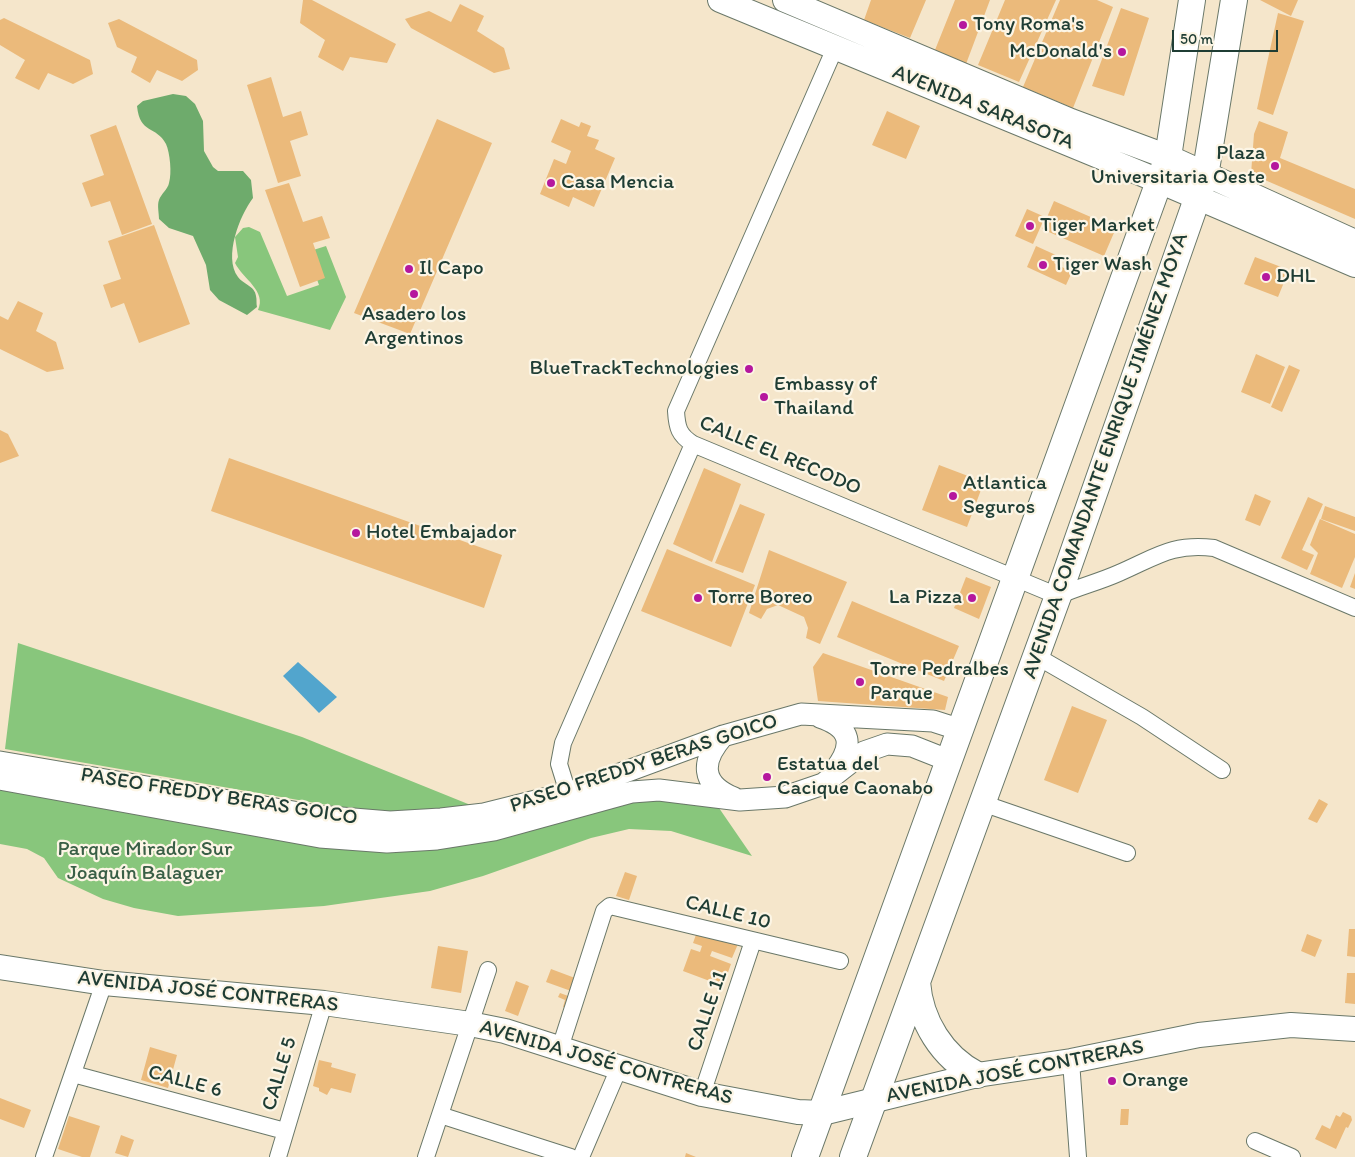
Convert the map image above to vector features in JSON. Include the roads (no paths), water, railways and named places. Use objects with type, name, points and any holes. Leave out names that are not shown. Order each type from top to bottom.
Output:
[{"type":"main road","name":"AVENIDA SARASOTA","points":[[720,0],[835,48],[1164,169]]},
{"type":"main road","name":"AVENIDA SARASOTA","points":[[785,0],[1071,121],[1355,265]]},
{"type":"main road","name":"AVENIDA COMANDANTE ENRIQUE JIMÉNEZ MOYA","points":[[805,1157],[1164,169],[1192,0]]},
{"type":"main road","name":"AVENIDA COMANDANTE ENRIQUE JIMÉNEZ MOYA","points":[[853,1157],[1058,596],[1201,187],[1234,0]]},
{"type":"main road","name":"AVENIDA SARASOTA","points":[[1201,187],[1355,242]]},
{"type":"main road","name":"AVENIDA JOSÉ CONTRERAS","points":[[0,966],[104,983],[324,1003],[470,1024],[505,1031],[702,1094],[798,1112],[822,1113],[976,1075],[1071,1061],[1199,1034],[1291,1025],[1355,1029]]},
{"type":"main road","points":[[917,982],[918,1002],[934,1035],[961,1067],[976,1075]]},
{"type":"street","name":"CALLE EL RECODO","points":[[835,48],[676,411],[677,429],[683,438],[693,444],[1058,596]]},
{"type":"street","points":[[568,793],[559,764],[563,743],[693,444]]},
{"type":"street","points":[[1058,596],[1120,573],[1146,559],[1176,549],[1196,546],[1214,548],[1355,608]]},
{"type":"street","points":[[1036,656],[1142,717],[1222,770]]},
{"type":"street","points":[[801,714],[819,717],[836,724],[845,733],[847,739],[846,754],[823,784]]},
{"type":"street","name":"PASEO FREDDY BERAS GOICO","points":[[0,762],[317,816],[390,822],[484,814],[568,793],[722,736],[801,714],[933,721],[961,730]]},
{"type":"street","points":[[722,736],[708,759],[708,776],[720,790],[740,800]]},
{"type":"street","name":"PASEO FREDDY BERAS GOICO","points":[[0,779],[320,837],[387,842],[437,839],[494,830],[632,792],[660,790],[740,800],[785,797],[823,784],[864,752],[887,744],[912,746],[950,761]]},
{"type":"street","points":[[982,803],[1128,853]]},
{"type":"street","name":"CALLE 10","points":[[560,1048],[607,908],[610,906],[840,962]]},
{"type":"street","name":"CALLE 11","points":[[702,1094],[753,941]]},
{"type":"street","points":[[426,1157],[488,970]]},
{"type":"street","points":[[44,1157],[104,983]]},
{"type":"street","name":"CALLE 5","points":[[278,1157],[324,1003]]},
{"type":"street","points":[[1071,1061],[1078,1157]]},
{"type":"street","points":[[581,1157],[618,1068]]},
{"type":"street","name":"CALLE 6","points":[[73,1074],[285,1131]]},
{"type":"street","points":[[440,1114],[571,1157]]},
{"type":"street","points":[[1255,1141],[1292,1157]]},
{"type":"water","points":[[298,662],[337,697],[319,713],[283,676]]},
{"type":"place","name":"Tony Roma's","points":[[963,25]]},
{"type":"place","name":"McDonald's","points":[[1122,52]]},
{"type":"place","name":"Plaza Universitaria Oeste","points":[[1275,166]]},
{"type":"place","name":"Casa Mencia","points":[[551,183]]},
{"type":"place","name":"Tiger Market","points":[[1030,226]]},
{"type":"place","name":"Tiger Wash","points":[[1043,265]]},
{"type":"place","name":"Il Capo","points":[[409,269]]},
{"type":"place","name":"DHL","points":[[1266,277]]},
{"type":"place","name":"Asadero los Argentinos","points":[[414,294]]},
{"type":"place","name":"BlueTrackTechnologies","points":[[749,369]]},
{"type":"place","name":"Embassy of Thailand","points":[[764,397]]},
{"type":"place","name":"Atlantica Seguros","points":[[953,496]]},
{"type":"place","name":"Hotel Embajador","points":[[356,533]]},
{"type":"place","name":"Torre Boreo","points":[[698,598]]},
{"type":"place","name":"La Pizza","points":[[972,598]]},
{"type":"place","name":"Torre Pedralbes Parque","points":[[860,682]]},
{"type":"place","name":"Estatua del Cacique Caonabo","points":[[767,777]]},
{"type":"place","name":"Orange","points":[[1112,1081]]},
{"type":"park label","name":"Parque Mirador Sur Joaquín Balaguer","points":[[145,862]]}]
